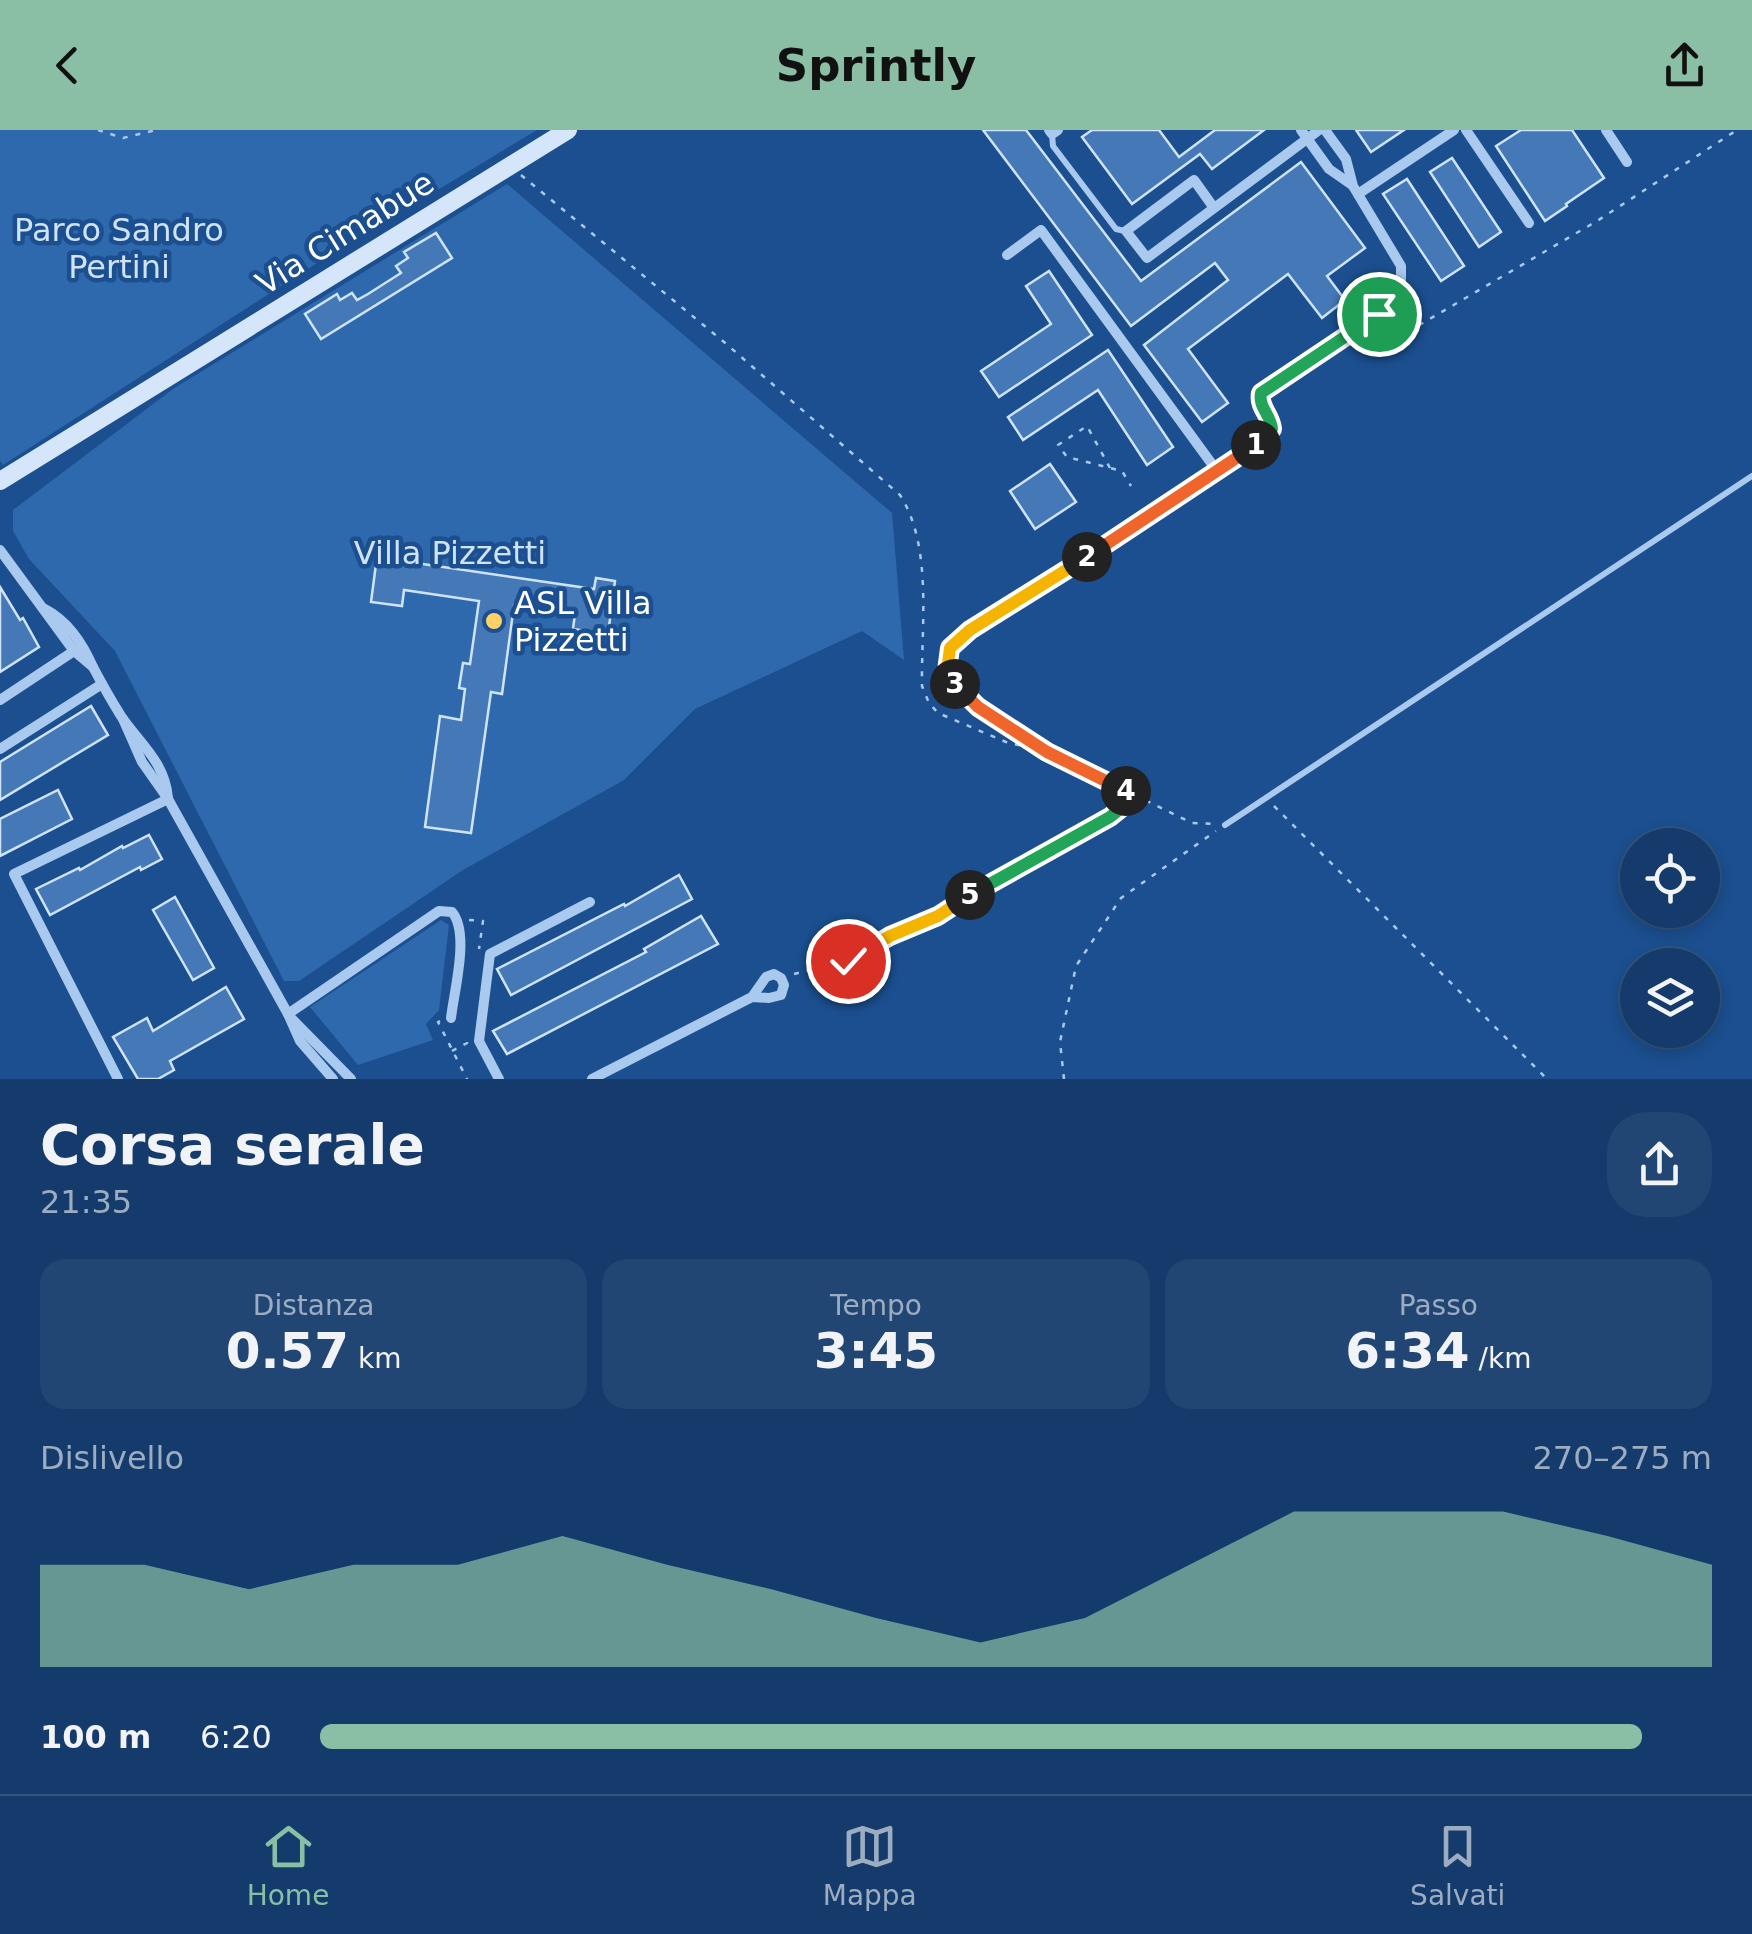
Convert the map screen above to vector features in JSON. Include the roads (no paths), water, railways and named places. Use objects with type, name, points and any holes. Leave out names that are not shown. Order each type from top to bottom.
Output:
[{"type":"main road","name":"Via Cimabue","points":[[0,481],[568,130]]},
{"type":"street","points":[[1052,580],[1258,444],[1272,429],[1261,404],[1261,393],[1379,314],[1394,303],[1401,291],[1401,266],[1356,190],[1346,159],[1322,130],[1304,134],[1214,208],[1147,258],[1126,231],[1194,180],[1214,208]]},
{"type":"street","points":[[1356,190],[1454,130]]},
{"type":"street","points":[[1466,130],[1529,223]]},
{"type":"street","points":[[1606,130],[1627,162]]},
{"type":"street","points":[[1304,134],[1330,169],[1356,190]]},
{"type":"street","points":[[1007,255],[1041,230],[1217,471]]},
{"type":"street","points":[[0,550],[74,651],[93,667]]},
{"type":"street","points":[[43,608],[77,636],[300,1041],[333,1079]]},
{"type":"street","points":[[0,700],[74,651]]},
{"type":"street","points":[[0,749],[102,684]]},
{"type":"street","points":[[118,1079],[14,874],[168,799]]},
{"type":"street","points":[[499,1079],[480,1041],[490,954],[590,902]]},
{"type":"street","points":[[288,1014],[438,911],[452,912],[459,920],[462,936],[450,1018]]},
{"type":"street","points":[[592,1079],[752,997],[766,977],[774,974],[781,978],[781,995],[752,997]]},
{"type":"street","points":[[288,1014],[351,1079]]},
{"type":"lane","points":[[1053,131],[1053,146],[1116,230],[1126,231]]},
{"type":"lane","points":[[1225,825],[1752,476]]},
{"type":"place","name":"ASL Villa Pizzetti","points":[[494,621]]},
{"type":"park label","name":"Parco Sandro Pertini","points":[[119,248]]},
{"type":"park label","name":"Villa Pizzetti","points":[[450,553]]}]
